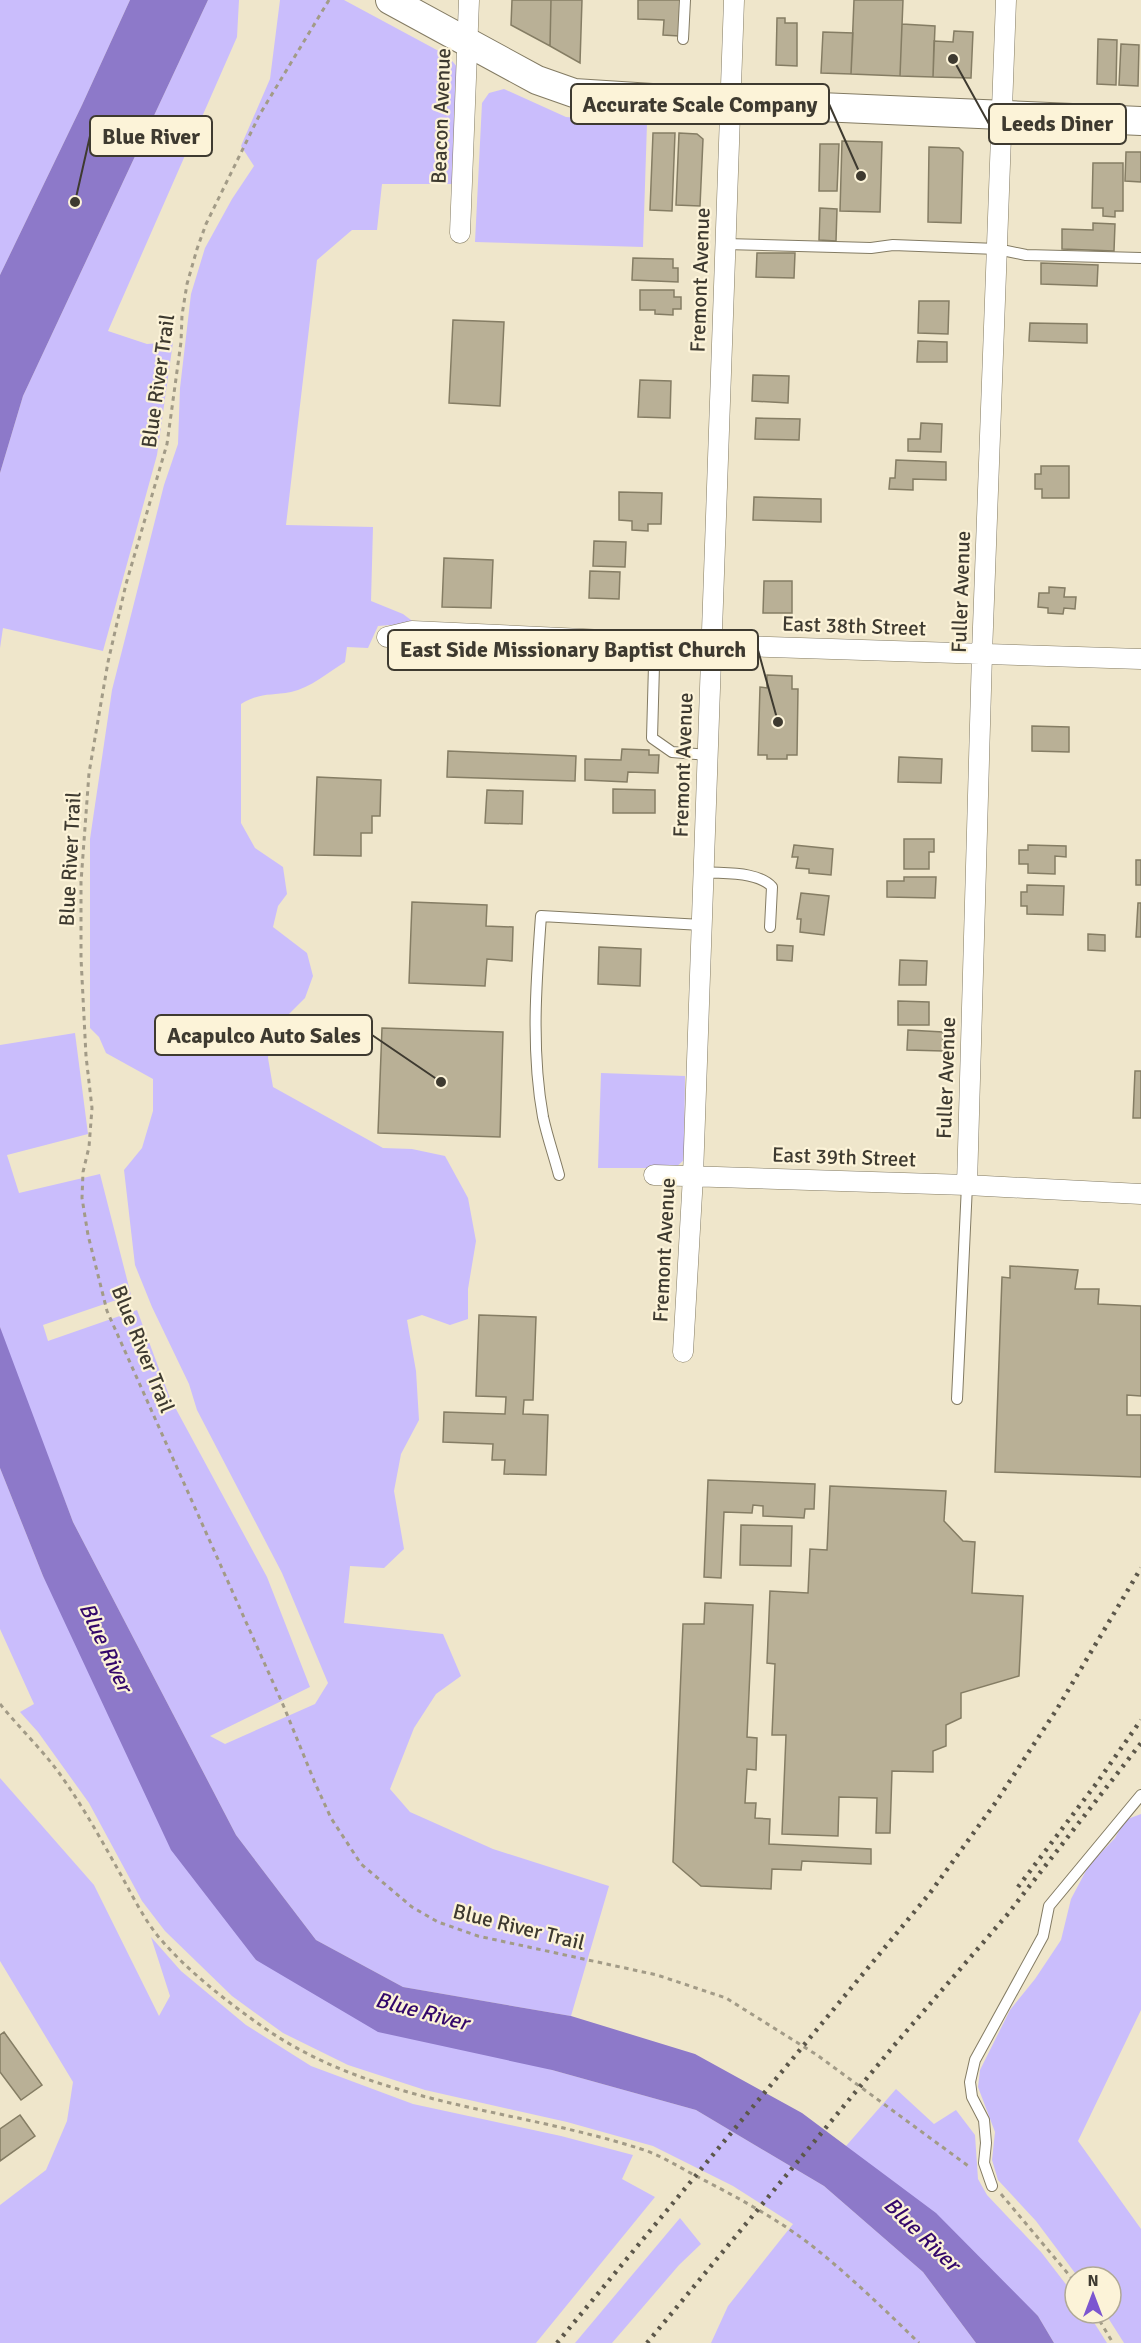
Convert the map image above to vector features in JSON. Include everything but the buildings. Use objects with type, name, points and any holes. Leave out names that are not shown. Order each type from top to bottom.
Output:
[{"type":"main road","points":[[390,0],[537,80],[574,93],[730,104],[1141,121]]},
{"type":"street","name":"Beacon Avenue","points":[[460,233],[468,83],[469,0]]},
{"type":"street","name":"Fremont Avenue","points":[[683,1352],[693,1176],[734,0]]},
{"type":"street","name":"Fuller Avenue","points":[[967,1185],[982,654],[1006,0]]},
{"type":"street","name":"East 38th Street","points":[[387,637],[412,631],[712,645],[1141,659]]},
{"type":"street","name":"East 39th Street","points":[[654,1175],[967,1185],[1141,1194]]},
{"type":"lane","points":[[683,39],[685,0]]},
{"type":"lane","points":[[725,244],[871,248],[893,245],[997,249],[1026,255],[1141,258]]},
{"type":"lane","points":[[662,643],[654,665],[652,738],[672,752],[708,755]]},
{"type":"lane","points":[[704,872],[767,881],[772,887],[770,927]]},
{"type":"lane","points":[[559,1174],[543,1118],[536,1067],[535,988],[541,916],[702,925]]},
{"type":"lane","points":[[957,1399],[967,1185]]},
{"type":"lane","points":[[992,2186],[984,2163],[986,2144],[984,2120],[972,2097],[970,2082],[975,2060],[1043,1936],[1049,1906],[1141,1795]]},
{"type":"path","name":"Blue River Trail","points":[[329,0],[260,114],[196,249],[182,315],[181,342],[167,444],[126,584],[108,662],[96,729],[89,773],[81,882],[81,958],[86,1056],[92,1108],[82,1198],[88,1235],[107,1311],[284,1707],[331,1818],[361,1864],[412,1907],[438,1922],[478,1936],[657,1976],[726,1998],[842,2073],[974,2169],[1019,2213],[1063,2267]]},
{"type":"path","points":[[0,1704],[32,1738],[64,1779],[104,1843],[142,1913],[158,1936],[199,1976],[263,2027],[310,2056],[366,2080],[439,2102],[575,2130],[647,2151],[745,2202],[809,2243],[857,2283],[919,2343]]},
{"type":"path","points":[[1102,2325],[1113,2343]]},
{"type":"shaded area","points":[[0,0],[130,0],[0,275]]},
{"type":"shaded area","points":[[208,0],[239,0],[237,37],[108,331],[147,344],[173,342],[157,455],[103,651],[3,628],[0,648],[0,473],[23,396]]},
{"type":"shaded area","points":[[280,0],[344,0],[448,56],[458,68],[454,184],[382,184],[377,230],[352,230],[317,260],[286,525],[373,527],[371,601],[403,614],[415,623],[378,626],[368,648],[347,647],[345,662],[312,683],[298,690],[266,695],[241,704],[241,823],[255,848],[283,867],[287,894],[278,906],[273,927],[307,953],[313,976],[305,998],[270,1033],[268,1058],[273,1087],[383,1148],[412,1149],[445,1156],[468,1198],[476,1241],[468,1289],[468,1319],[450,1325],[422,1315],[407,1320],[416,1371],[419,1420],[401,1454],[394,1491],[404,1549],[384,1568],[350,1566],[344,1623],[443,1634],[461,1676],[436,1694],[414,1728],[390,1789],[410,1812],[493,1849],[609,1886],[571,2016],[403,1987],[316,1940],[236,1835],[73,1522],[0,1327],[0,1045],[75,1033],[88,1134],[7,1155],[19,1193],[100,1174],[131,1295],[43,1325],[48,1341],[137,1310],[170,1398],[267,1577],[310,1687],[210,1736],[225,1744],[315,1704],[328,1683],[282,1573],[197,1410],[189,1384],[152,1307],[135,1265],[124,1170],[142,1148],[153,1111],[153,1079],[106,1053],[99,1037],[90,1028],[90,839],[112,690],[164,485],[178,444],[180,388],[191,294],[205,248],[232,199],[254,166],[241,146],[270,79]]},
{"type":"shaded area","points":[[504,89],[566,117],[647,123],[643,247],[475,242],[482,103],[489,93]]},
{"type":"shaded area","points":[[601,1073],[685,1076],[684,1160],[675,1168],[598,1168]]},
{"type":"shaded area","points":[[0,1468],[43,1576],[256,1960],[552,2070],[696,2110],[824,2186],[923,2272],[976,2343],[711,2343],[728,2306],[793,2224],[733,2186],[653,2146],[567,2122],[425,2090],[348,2065],[283,2033],[232,1996],[165,1931],[142,1901],[89,1803],[38,1732],[20,1712],[34,1704],[0,1629]]},
{"type":"shaded area","points":[[0,1778],[94,1885],[159,2016],[170,1996],[151,1937],[181,1971],[246,2025],[311,2066],[413,2104],[561,2136],[633,2155],[622,2179],[655,2197],[536,2343],[0,2343],[0,2205],[46,2170],[67,2121],[73,2082],[0,1961]]},
{"type":"shaded area","points":[[1141,1814],[1141,2010],[1078,2141],[1141,2229],[1141,2343],[1124,2343],[1113,2325],[1123,2325],[1123,2265],[1069,2265],[1036,2221],[998,2180],[992,2160],[995,2132],[978,2087],[980,2070],[1010,2010],[1035,1979],[1061,1940],[1071,1899],[1089,1865],[1115,1838],[1125,1820]]},
{"type":"shaded area","points":[[896,2089],[934,2124],[956,2110],[975,2135],[978,2179],[987,2195],[1041,2252],[1063,2280],[1063,2325],[1096,2325],[1107,2343],[1054,2343],[1038,2316],[846,2146]]},
{"type":"shaded area","points":[[680,2218],[701,2244],[679,2265],[612,2343],[575,2343]]},
{"type":"water","points":[[130,0],[208,0],[23,396],[0,473],[0,275]]},
{"type":"water","name":"Blue River","points":[[0,1327],[73,1522],[236,1835],[316,1940],[403,1987],[571,2016],[695,2054],[802,2113],[936,2213],[1038,2316],[1054,2343],[976,2343],[923,2272],[824,2186],[696,2110],[552,2070],[378,2032],[256,1960],[171,1850],[43,1576],[0,1468]]},
{"type":"railway","points":[[557,2343],[930,1893],[996,1802],[1057,1709],[1141,1568]]},
{"type":"railway","points":[[1018,1887],[1141,1720]]},
{"type":"railway","points":[[647,2343],[897,2042],[1007,1915],[1141,1743]]},
{"type":"place","name":"Leeds Diner","points":[[953,59]]},
{"type":"place","name":"Accurate Scale Company","points":[[861,176]]},
{"type":"place","name":"Blue River","points":[[75,202]]},
{"type":"place","name":"East Side Missionary Baptist Church","points":[[778,722]]},
{"type":"place","name":"Acapulco Auto Sales","points":[[441,1082]]}]
